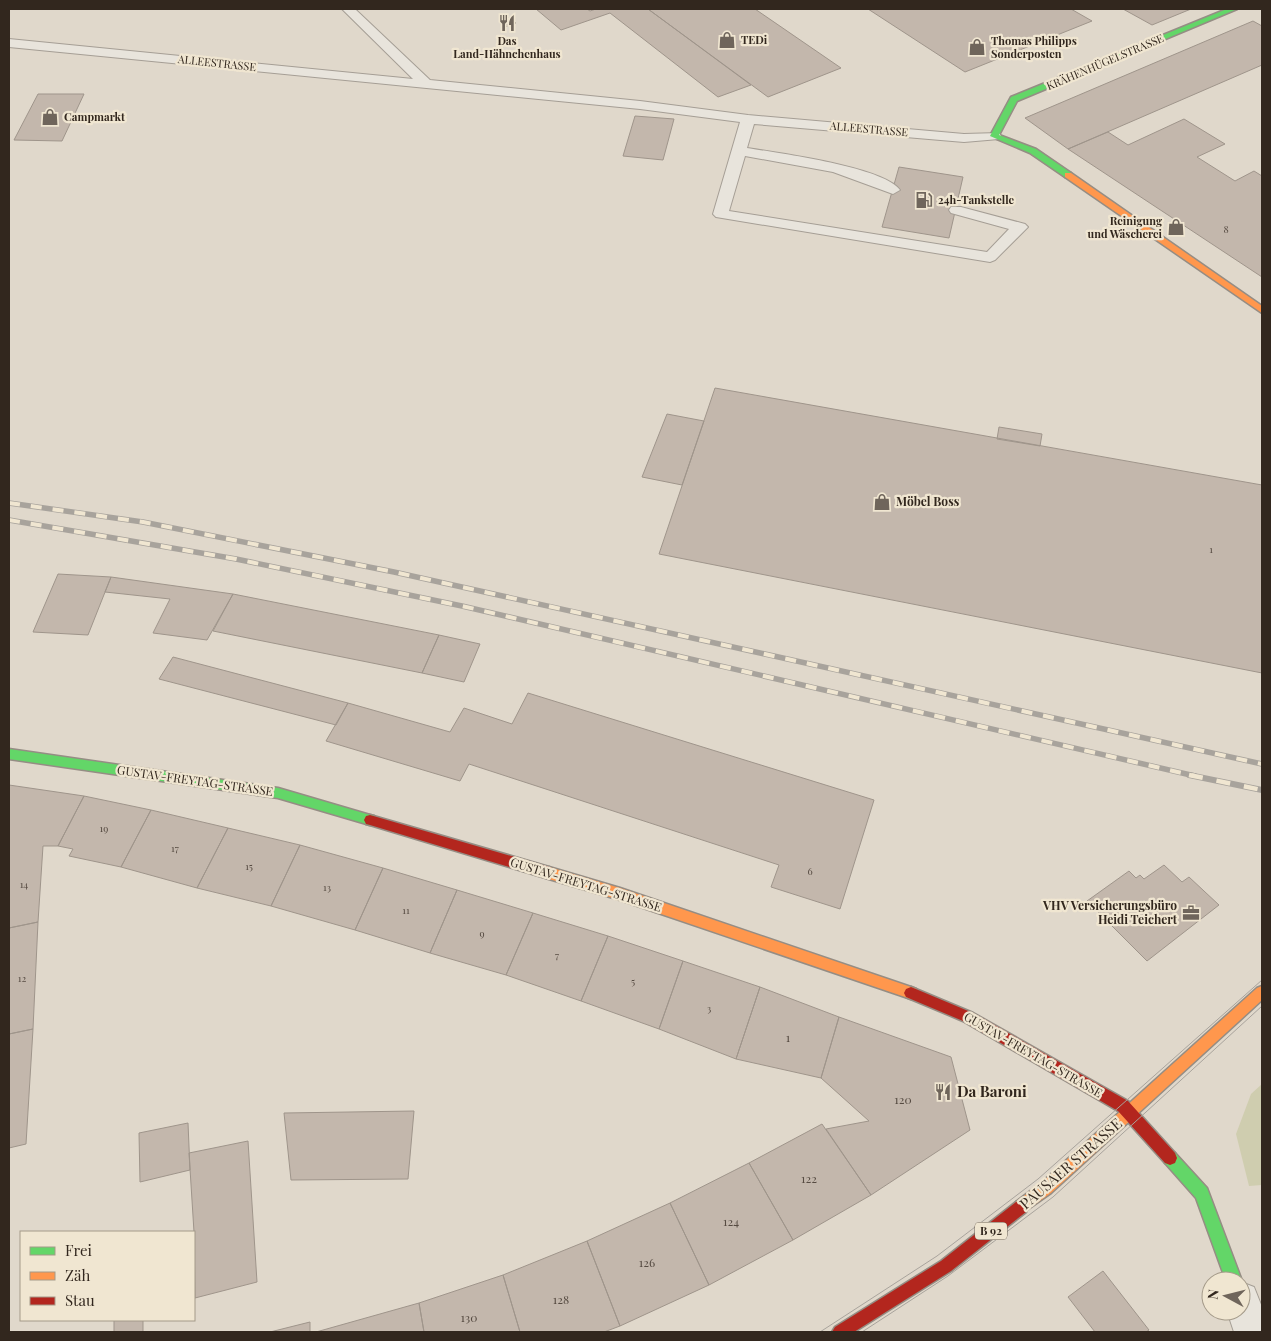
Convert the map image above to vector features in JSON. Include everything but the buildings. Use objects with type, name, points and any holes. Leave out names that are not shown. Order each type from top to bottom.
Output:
[{"type":"street","name":"KRÄHENHÜGELSTRASSE","points":[[994,136],[1014,100],[1233,9]]},
{"type":"street","name":"ALLEESTRASSE","points":[[994,136],[1033,151],[1262,310]]},
{"type":"street","name":"GUSTAV-FREYTAG-STRASSE","points":[[9,754],[278,793],[620,894],[910,993],[968,1017],[1123,1106],[1202,1193],[1230,1271]]},
{"type":"street","name":"PAUSAER STRASSE","points":[[840,1332],[946,1266],[1046,1188],[1130,1114],[1262,992]]},
{"type":"lane","points":[[348,9],[426,84]]},
{"type":"lane","name":"ALLEESTRASSE","points":[[9,43],[647,106],[748,119],[964,138],[994,136]]},
{"type":"lane","points":[[748,119],[721,214],[990,257],[1020,227],[956,210]]},
{"type":"lane","points":[[739,151],[828,165],[867,176],[893,190]]},
{"type":"shaded area","points":[[1262,1084],[1262,1185],[1249,1186],[1236,1134],[1251,1094]]},
{"type":"tram line","points":[[820,1332],[937,1256],[1038,1179],[1262,980]]},
{"type":"tram line","points":[[862,1332],[948,1276],[1053,1197],[1262,1006]]},
{"type":"railway","points":[[9,503],[143,522],[394,572],[1262,764]]},
{"type":"railway","points":[[9,520],[236,559],[462,606],[1195,776]]},
{"type":"railway","points":[[1189,775],[1262,790]]},
{"type":"traffic: fast","points":[[1068,175],[1033,151],[994,136],[1014,99],[1233,9]]},
{"type":"traffic: fast","points":[[9,754],[278,793],[370,820]]},
{"type":"traffic: fast","points":[[1170,1158],[1202,1193],[1230,1271]]},
{"type":"traffic: slow","points":[[1068,175],[1262,310]]},
{"type":"traffic: slow","points":[[549,873],[620,894],[911,993]]},
{"type":"traffic: slow","points":[[1021,1207],[1046,1188],[1262,992]]},
{"type":"traffic: jam","points":[[370,820],[549,873]]},
{"type":"traffic: jam","points":[[911,993],[968,1017],[1123,1106],[1170,1158]]},
{"type":"traffic: jam","points":[[840,1332],[946,1266],[1021,1207]]},
{"type":"place","name":"Das Land-Hähnchenhaus","points":[[507,23]]},
{"type":"place","name":"TEDi","points":[[727,40]]},
{"type":"place","name":"Thomas Philipps Sonderposten","points":[[977,47]]},
{"type":"place","name":"Campmarkt","points":[[50,117]]},
{"type":"place","name":"24h-Tankstelle","points":[[924,200]]},
{"type":"place","name":"Reinigung und Wäscherei","points":[[1176,227]]},
{"type":"place","name":"Möbel Boss","points":[[882,502]]},
{"type":"place","name":"VHV Versicherungsbüro Heidi Teichert","points":[[1191,913]]},
{"type":"place","name":"Da Baroni","points":[[943,1092]]}]
